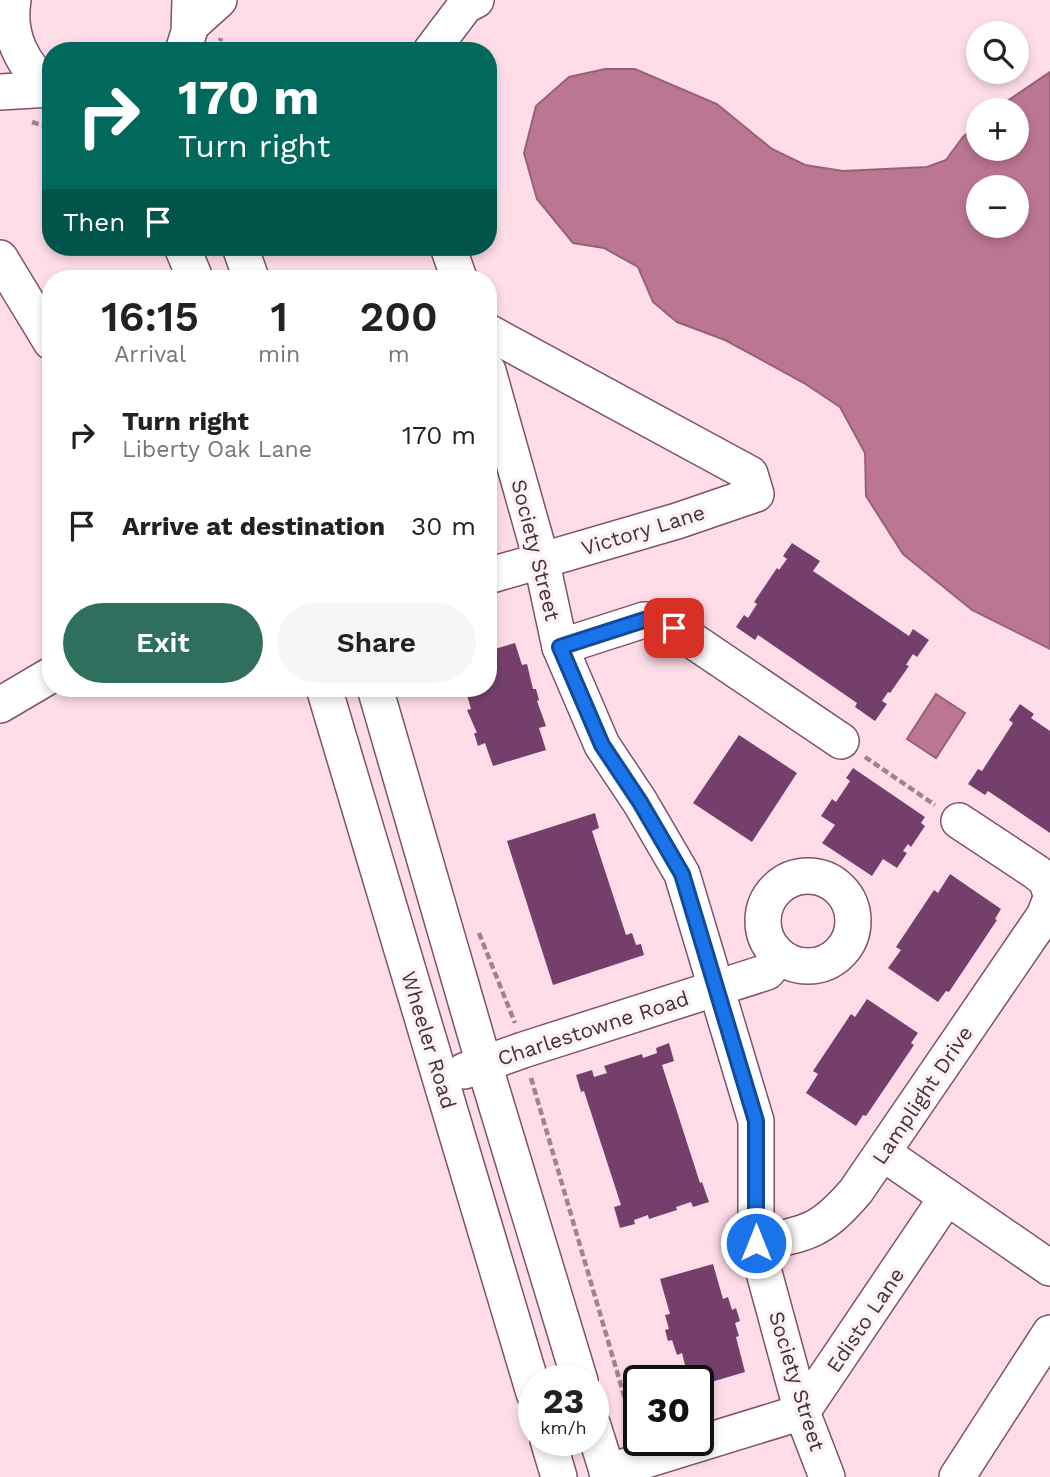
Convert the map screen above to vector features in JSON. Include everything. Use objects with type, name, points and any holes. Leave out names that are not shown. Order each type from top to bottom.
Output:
[{"type":"street","points":[[0,11],[12,0]]},
{"type":"street","points":[[12,0],[12,22],[20,53],[42,82]]},
{"type":"street","points":[[186,35],[219,0]]},
{"type":"street","points":[[438,42],[465,6],[477,0]]},
{"type":"street","points":[[0,92],[42,90]]},
{"type":"street","points":[[0,258],[42,327]]},
{"type":"street","name":"Victory Lane","points":[[497,337],[750,474],[756,494],[613,540],[497,573]]},
{"type":"street","name":"Society Street","points":[[497,403],[541,559],[560,647],[602,745],[640,802],[682,874],[756,1121],[756,1243],[802,1412],[827,1477]]},
{"type":"street","points":[[560,647],[644,620],[654,620],[674,628],[841,741]]},
{"type":"street","points":[[0,705],[42,680]]},
{"type":"street","name":"Wheeler Road","points":[[327,697],[526,1365]]},
{"type":"street","points":[[378,697],[575,1365]]},
{"type":"street","points":[[959,821],[1036,872],[1046,880],[1050,891]]},
{"type":"street","name":"Lamplight Drive","points":[[756,1243],[803,1234],[816,1228],[842,1207],[883,1153],[1036,927],[1050,901]]},
{"type":"street","name":"Charlestowne Road","points":[[441,1079],[767,972],[779,957]]},
{"type":"street","points":[[883,1153],[1050,1268]]},
{"type":"street","name":"Edisto Lane","points":[[802,1412],[947,1197]]},
{"type":"street","points":[[957,1477],[1050,1333]]},
{"type":"street","points":[[602,1456],[608,1475],[802,1412]]},
{"type":"street","points":[[553,1456],[559,1477]]},
{"type":"path","points":[[841,741],[959,821]]},
{"type":"shaded area","points":[[605,69],[635,69],[717,104],[772,149],[805,165],[843,171],[927,167],[946,160],[966,134],[966,161],[1029,161],[1029,98],[1012,98],[1050,72],[1050,649],[972,610],[903,554],[866,496],[865,453],[840,407],[804,383],[725,340],[677,322],[653,302],[638,267],[604,248],[573,243],[537,199],[524,153],[536,106],[569,77]]},
{"type":"shaded area","points":[[936,694],[965,713],[936,758],[907,739]]},
{"type":"building","points":[[792,543],[820,561],[813,571],[909,636],[913,629],[929,640],[917,657],[913,654],[906,665],[909,666],[882,701],[887,704],[875,721],[855,707],[857,703],[758,635],[755,640],[736,627],[744,615],[748,618],[757,604],[754,602],[777,568],[779,570],[787,559],[783,556]]},
{"type":"building","points":[[515,643],[522,665],[527,664],[546,726],[539,728],[546,750],[493,766],[485,743],[478,746],[474,733],[477,733],[467,710],[471,709],[468,697],[497,697],[497,648]]},
{"type":"building","points":[[1020,704],[1034,714],[1031,718],[1050,731],[1050,833],[988,791],[985,795],[968,784],[978,769],[982,771],[1013,723],[1009,720]]},
{"type":"building","points":[[739,735],[797,773],[752,842],[693,803]]},
{"type":"building","points":[[853,768],[925,817],[921,823],[925,826],[911,847],[908,844],[903,851],[907,853],[897,868],[883,859],[872,876],[822,843],[835,825],[821,816],[832,799],[836,802],[850,781],[846,778]]},
{"type":"building","points":[[595,813],[599,828],[592,831],[626,935],[632,933],[636,945],[641,944],[644,955],[553,985],[507,841]]},
{"type":"building","points":[[950,874],[1001,909],[995,919],[997,920],[949,992],[946,991],[938,1002],[888,968],[901,950],[896,947],[934,890],[938,893]]},
{"type":"building","points":[[867,999],[918,1033],[911,1043],[914,1045],[866,1116],[863,1115],[856,1126],[806,1093],[818,1074],[813,1071],[851,1014],[855,1017]]},
{"type":"building","points":[[669,1043],[674,1061],[662,1065],[700,1183],[702,1182],[709,1202],[693,1207],[691,1202],[676,1207],[677,1210],[649,1219],[648,1215],[634,1220],[635,1224],[620,1228],[614,1207],[621,1205],[584,1091],[581,1092],[576,1075],[592,1070],[594,1077],[607,1073],[604,1066],[642,1054],[643,1058],[657,1053],[656,1048]]},
{"type":"building","points":[[713,1264],[723,1299],[728,1297],[732,1310],[736,1308],[740,1321],[735,1323],[739,1336],[736,1337],[745,1372],[714,1381],[714,1365],[685,1365],[682,1353],[677,1355],[672,1340],[668,1341],[665,1330],[669,1329],[665,1315],[670,1314],[660,1279]]},
{"type":"route","points":[[674,628],[654,620],[644,620],[560,647],[602,745],[640,802],[682,874],[756,1121],[756,1243]]}]
